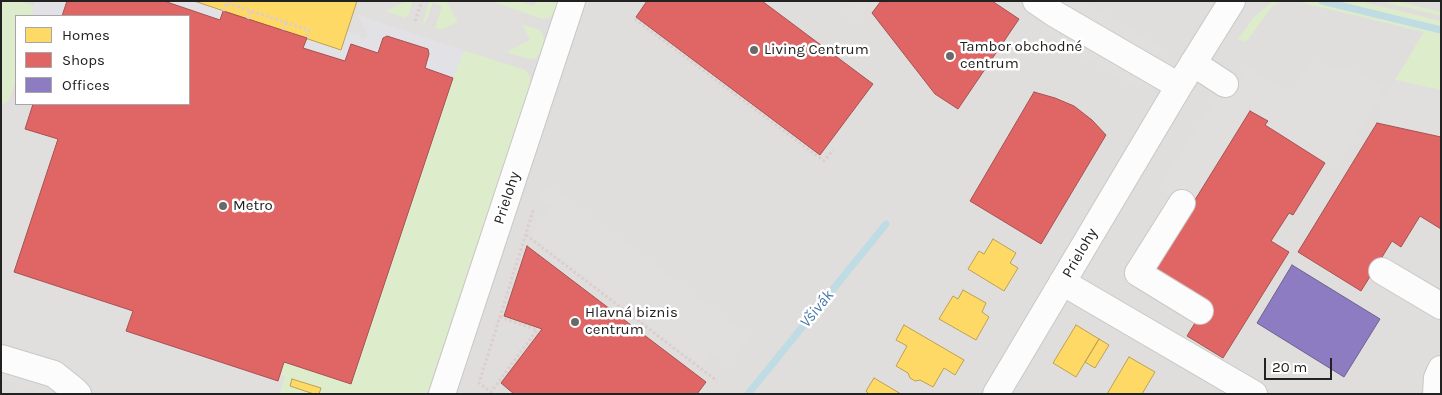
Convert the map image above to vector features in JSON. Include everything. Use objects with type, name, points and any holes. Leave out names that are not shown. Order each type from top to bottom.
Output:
[{"type":"street","name":"Prielohy","points":[[442,394],[572,1]]},
{"type":"street","points":[[1036,1],[1179,86]]},
{"type":"street","name":"Prielohy","points":[[1232,1],[1062,282],[1254,394]]},
{"type":"street","points":[[1193,63],[1225,84]]},
{"type":"street","points":[[1182,203],[1138,273],[1200,311]]},
{"type":"street","points":[[1382,271],[1441,306]]},
{"type":"street","points":[[996,394],[1062,282]]},
{"type":"street","points":[[1,358],[54,374],[78,394]]},
{"type":"street","points":[[1436,394],[1437,378],[1441,370]]},
{"type":"path","points":[[415,21],[422,1]]},
{"type":"path","points":[[223,11],[227,2],[310,30],[306,38]]},
{"type":"path","points":[[248,19],[251,11]]},
{"type":"path","points":[[635,19],[824,161],[833,150]]},
{"type":"path","points":[[283,30],[286,22]]},
{"type":"path","points":[[500,317],[538,330],[491,392],[479,383],[534,208]]},
{"type":"path","points":[[526,235],[717,381]]},
{"type":"shaded area","points":[[1,1],[1441,1],[1441,394],[2,394]]},
{"type":"shaded area","points":[[35,1],[67,1],[62,15],[31,15]]},
{"type":"shaded area","points":[[164,1],[194,1],[223,11],[220,20]]},
{"type":"shaded area","points":[[194,1],[405,1],[385,11],[405,18],[409,15],[413,1],[429,1],[423,23],[442,30],[458,22],[447,1],[490,1],[526,13],[522,24],[530,40],[506,52],[503,63],[359,16],[368,35],[362,39],[351,36],[348,30],[341,50]]},
{"type":"shaded area","points":[[853,1],[872,1],[856,22],[844,12]]},
{"type":"shaded area","points":[[1054,1],[1084,1],[1163,48],[1155,62]]},
{"type":"shaded area","points":[[358,15],[464,50],[453,78],[425,68],[429,54],[428,49],[378,53],[351,44],[345,61],[303,48],[307,38],[341,50],[348,29],[351,35],[358,32],[362,39],[368,35]]},
{"type":"shaded area","points":[[1049,18],[1148,76],[1139,90],[1041,31]]},
{"type":"shaded area","points":[[1310,62],[1356,70],[1385,88],[1336,169],[1265,125],[1267,121],[1250,111],[1190,208],[1158,188],[1230,76],[1239,82],[1248,67],[1290,93]]},
{"type":"shaded area","points":[[1395,80],[1441,90],[1441,137],[1377,123],[1383,102]]},
{"type":"shaded area","points":[[15,83],[15,105],[33,105],[25,129],[58,139],[14,272],[133,311],[127,331],[277,381],[280,375],[285,377],[279,394],[45,394],[1,379],[1,105],[9,101]]},
{"type":"shaded area","points":[[549,184],[750,337],[728,366],[712,353],[702,366],[531,236],[551,208],[538,198]]},
{"type":"green space","points":[[1,1],[21,1],[34,6],[31,15],[15,15],[15,83],[9,101],[1,105]]},
{"type":"green space","points":[[405,1],[413,1],[408,17],[405,18],[385,11]]},
{"type":"green space","points":[[429,1],[447,1],[458,22],[442,30],[435,28],[442,6],[433,3],[425,24],[423,23]]},
{"type":"green space","points":[[490,1],[520,1],[534,6],[536,1],[558,2],[549,18],[542,19]]},
{"type":"green space","points":[[1273,1],[1282,1],[1272,7],[1246,42],[1238,39],[1253,18]]},
{"type":"green space","points":[[1295,1],[1359,1],[1441,21],[1441,90],[1395,80],[1424,32]]},
{"type":"green space","points":[[1380,1],[1396,1],[1441,12],[1441,16]]},
{"type":"green space","points":[[522,24],[539,30],[543,34],[544,42],[541,52],[536,58],[529,59],[506,52],[529,40]]},
{"type":"green space","points":[[464,50],[525,70],[530,76],[530,85],[427,394],[319,394],[321,388],[292,379],[290,386],[314,394],[279,394],[285,377],[280,375],[284,362],[351,384]]},
{"type":"building: Homes","points":[[194,1],[357,1],[341,50]]},
{"type":"building: Homes","points":[[993,239],[1016,253],[1010,263],[1018,268],[1004,291],[968,269],[979,251],[984,254]]},
{"type":"building: Homes","points":[[963,290],[986,303],[982,312],[989,317],[976,340],[939,319],[953,296],[958,299]]},
{"type":"building: Homes","points":[[904,325],[964,360],[955,375],[944,368],[933,387],[920,380],[915,381],[910,378],[908,373],[896,366],[907,346],[896,340]]},
{"type":"building: Homes","points":[[1076,325],[1099,339],[1076,377],[1053,363]]},
{"type":"building: Homes","points":[[1099,339],[1109,345],[1095,368],[1085,362]]},
{"type":"building: Homes","points":[[1129,357],[1155,372],[1142,394],[1107,394]]},
{"type":"building: Homes","points":[[874,378],[901,394],[869,394],[866,391]]},
{"type":"building: Homes","points":[[292,379],[321,388],[319,394],[290,386]]},
{"type":"building: Shops","name":"Metro","points":[[67,1],[164,1],[220,20],[223,11],[307,38],[303,48],[345,61],[351,44],[378,53],[383,38],[387,36],[428,49],[429,54],[425,68],[453,78],[351,384],[284,362],[278,381],[126,331],[133,311],[14,272],[58,139],[25,129],[33,105],[190,105],[190,15],[62,15]]},
{"type":"building: Shops","name":"Living Centrum","points":[[647,1],[762,1],[873,84],[820,155],[636,17]]},
{"type":"building: Shops","name":"Tambor obchodné centrum","points":[[881,1],[992,1],[1019,19],[958,109],[935,94],[872,13]]},
{"type":"building: Shops","points":[[1034,92],[1074,106],[1092,120],[1106,135],[1041,244],[970,201]]},
{"type":"building: Shops","points":[[1250,111],[1268,121],[1265,125],[1325,163],[1293,215],[1289,213],[1271,241],[1289,252],[1223,358],[1187,336],[1206,305],[1151,271]]},
{"type":"building: Shops","points":[[1377,123],[1441,137],[1441,229],[1420,216],[1401,247],[1392,241],[1361,291],[1298,252]]},
{"type":"building: Shops","name":"Hlavná biznis centrum","points":[[527,246],[706,382],[697,394],[514,394],[501,383],[542,329],[504,316]]},
{"type":"building: Offices","points":[[1292,265],[1380,319],[1344,377],[1257,323]]},
{"type":"waterway","points":[[1322,1],[1441,30]]},
{"type":"waterway","name":"Všivák","points":[[748,394],[886,224]]},
{"type":"place","name":"Living Centrum","points":[[754,50]]},
{"type":"place","name":"Tambor obchodné centrum","points":[[950,56]]},
{"type":"place","name":"Metro","points":[[223,206]]},
{"type":"place","name":"Hlavná biznis centrum","points":[[575,322]]}]
